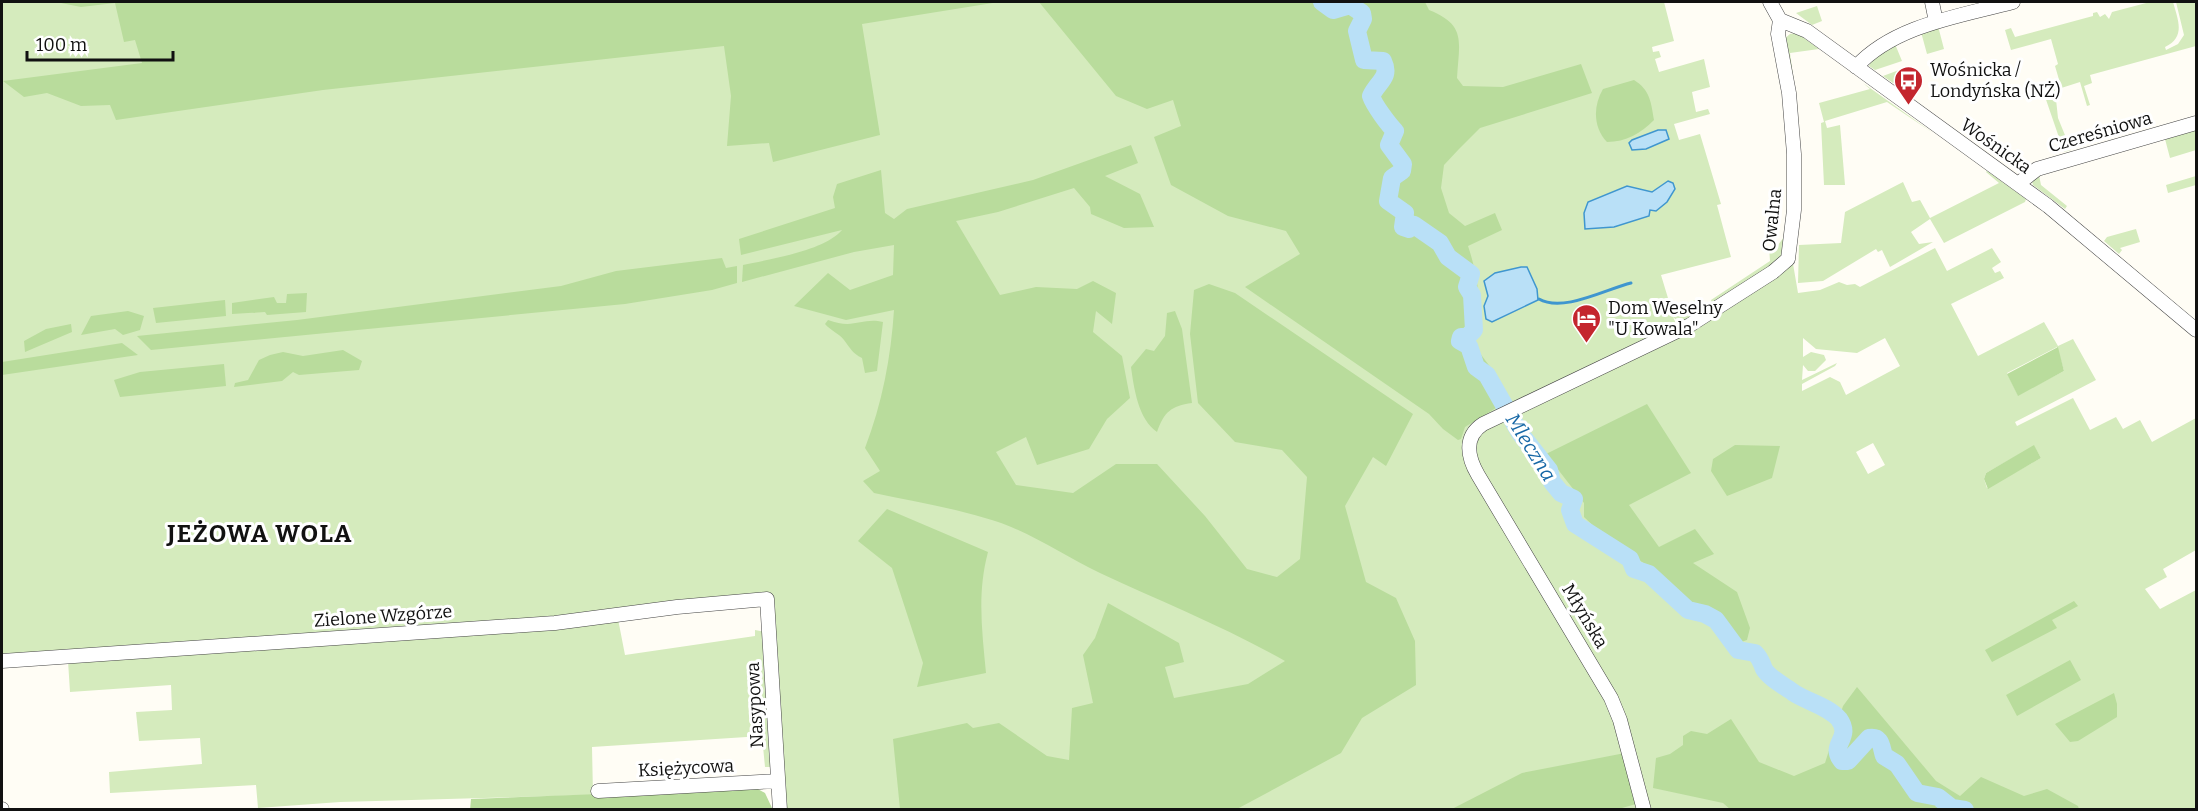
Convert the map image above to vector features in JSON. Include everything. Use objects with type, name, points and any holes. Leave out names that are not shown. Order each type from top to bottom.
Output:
[{"type":"street","points":[[1770,2],[1780,20]]},
{"type":"street","points":[[1932,2],[1936,22]]},
{"type":"street","points":[[1856,67],[1866,57],[1899,37],[1936,22],[2013,2]]},
{"type":"street","name":"Wośnicka","points":[[1780,20],[1807,31],[2018,184],[2079,230],[2196,330]]},
{"type":"street","name":"Owalna","points":[[1469,453],[1471,437],[1476,429],[1513,408],[1690,325],[1773,272],[1788,259],[1794,210],[1794,154],[1789,93],[1778,34],[1780,20]]},
{"type":"street","name":"Czereśniowa","points":[[2018,184],[2037,169],[2196,123]]},
{"type":"street","name":"Młyńska","points":[[1469,453],[1478,475],[1611,698],[1620,720],[1644,810]]},
{"type":"street","name":"Zielone Wzgórze","points":[[2,661],[555,623],[677,607],[767,599]]},
{"type":"street","name":"Nasypowa","points":[[767,599],[780,810]]},
{"type":"street","name":"Księżycowa","points":[[598,791],[777,781]]},
{"type":"green space","points":[[2,2],[1664,2],[1674,41],[1652,47],[1653,52],[1659,51],[1661,57],[1655,59],[1659,72],[1704,59],[1710,87],[1692,92],[1696,112],[1708,109],[1710,114],[1674,124],[1679,140],[1700,134],[1721,204],[1717,205],[1731,257],[1661,275],[1671,308],[1696,300],[1704,309],[1681,324],[1673,317],[1678,328],[1792,258],[1798,293],[1820,290],[1839,282],[1860,287],[1935,248],[1947,271],[1992,248],[2001,262],[1992,268],[1995,273],[2000,271],[2004,278],[1951,304],[1978,356],[2044,322],[2058,346],[2073,339],[2096,380],[2015,422],[2017,426],[2073,398],[2090,430],[2116,417],[2123,429],[2140,420],[2152,442],[2196,418],[2196,550],[2163,569],[2167,577],[2145,589],[2160,609],[2196,590],[2196,809],[784,809],[771,599],[618,619],[625,655],[755,636],[755,630],[765,632],[772,767],[765,767],[762,736],[592,747],[593,795],[340,802],[258,808],[256,785],[110,793],[109,772],[202,764],[200,738],[139,741],[136,712],[172,710],[171,685],[70,692],[68,661],[2,664]],"holes":[[[1803,338],[1816,349],[1857,353],[1885,338],[1900,366],[1846,395],[1840,382],[1830,377],[1802,391],[1802,384],[1837,363],[1802,380],[1803,365],[1808,371],[1815,371],[1826,360],[1824,355],[1811,352],[1803,357]],[[2057,347],[2064,371],[2018,395],[2007,373]],[[1873,443],[1885,465],[1868,474],[1856,452]],[[2034,446],[2041,458],[1987,488],[1984,479],[1986,473]]]},
{"type":"green space","points":[[56,2],[999,2],[862,24],[880,135],[773,162],[769,143],[727,146],[731,96],[724,46],[323,90],[116,120],[110,105],[81,106],[47,93],[24,97],[3,81],[142,63],[135,40],[124,42],[115,3],[81,7]]},
{"type":"green space","points":[[1039,2],[1425,2],[1429,10],[1450,22],[1455,29],[1459,45],[1457,78],[1463,86],[1503,87],[1581,64],[1592,93],[1480,128],[1444,165],[1441,188],[1449,213],[1465,226],[1495,213],[1502,230],[1468,246],[1475,270],[1479,307],[1473,344],[1491,368],[1509,400],[1465,427],[1461,439],[1458,440],[1443,429],[1429,414],[1245,287],[1300,254],[1286,231],[1228,216],[1171,185],[1154,137],[1181,126],[1173,100],[1147,109],[1116,96]]},
{"type":"green space","points":[[2150,2],[2173,2],[2179,28],[2176,38],[2165,47],[2166,50],[2178,44],[2184,35],[2176,2],[2196,2],[2196,46],[2090,75],[2092,83],[2084,86],[2090,105],[2087,106],[2080,82],[2055,90],[2058,118],[2071,150],[2064,152],[2042,88],[2060,83],[2055,66],[2058,64],[2051,39],[2011,50],[2005,30],[2011,28],[2015,37],[2093,16],[2093,13],[2097,12],[2100,17],[2105,14],[2109,19],[2112,12]]},
{"type":"green space","points":[[1817,6],[1822,21],[1812,25],[1796,13]]},
{"type":"green space","points":[[1938,26],[1944,49],[1927,54],[1921,32]]},
{"type":"green space","points":[[1797,33],[1819,49],[1790,53],[1796,98],[1783,40],[1790,34]]},
{"type":"green space","points":[[1895,44],[1902,61],[1875,70],[1869,66],[1871,61]]},
{"type":"green space","points":[[1907,67],[1914,77],[1893,83],[1883,76]]},
{"type":"green space","points":[[1634,80],[1647,92],[1654,120],[1633,136],[1607,142],[1597,123],[1597,102],[1603,89]]},
{"type":"green space","points":[[1863,83],[1933,133],[1887,102],[1825,121],[1827,128],[1840,125],[1845,185],[1824,185],[1821,123],[1824,122],[1819,103],[1870,89]]},
{"type":"green space","points":[[2196,130],[2196,150],[2170,158],[2165,139]]},
{"type":"green space","points":[[1131,145],[1138,163],[1105,176],[1140,194],[1154,227],[1124,228],[1091,214],[1090,207],[1074,188],[998,212],[956,221],[1000,295],[1036,287],[1077,289],[1093,281],[1116,293],[1112,324],[1096,311],[1093,332],[1122,356],[1130,398],[1107,419],[1089,449],[1037,465],[1026,437],[996,452],[1016,485],[1073,493],[1116,464],[1157,464],[1205,516],[1247,569],[1277,577],[1300,559],[1307,477],[1282,450],[1235,442],[1198,403],[1190,334],[1194,290],[1209,284],[1235,293],[1413,414],[1386,466],[1373,457],[1345,506],[1366,582],[1396,598],[1415,641],[1416,685],[1362,718],[1341,753],[1237,809],[900,809],[893,739],[967,723],[973,728],[999,723],[1047,756],[1069,760],[1072,708],[1093,703],[1083,655],[1095,638],[1108,603],[1179,643],[1184,662],[1165,667],[1174,698],[1248,684],[1285,661],[1216,626],[1100,573],[1015,529],[958,511],[874,493],[863,481],[880,471],[865,448],[885,380],[894,310],[846,320],[794,306],[828,273],[850,290],[893,275],[894,245],[854,252],[742,282],[743,265],[810,249],[834,237],[842,230],[741,255],[739,239],[835,208],[833,197],[837,184],[881,170],[885,213],[894,219],[907,209],[1033,180]]},
{"type":"green space","points":[[1987,171],[2026,199],[2025,202],[1944,243],[1930,219],[1911,232],[1919,244],[1933,242],[1890,267],[1882,250],[1878,252],[1876,249],[1823,281],[1798,283],[1799,245],[1841,243],[1845,212],[1903,182],[1912,202],[1920,200],[1930,218],[1999,183]]},
{"type":"green space","points":[[2039,175],[2041,185],[2067,206],[2065,209],[2033,185],[2032,181]]},
{"type":"green space","points":[[2196,176],[2196,185],[2168,193],[2166,185]]},
{"type":"green space","points":[[2136,229],[2140,242],[2120,248],[2122,250],[2119,254],[2104,241],[2107,237]]},
{"type":"green space","points":[[1784,237],[1787,239],[1784,254],[1778,261],[1712,304],[1711,300],[1770,261],[1769,247],[1778,245]]},
{"type":"green space","points":[[722,258],[726,268],[737,266],[737,283],[712,290],[625,304],[151,350],[137,336],[297,320],[561,286],[616,271]]},
{"type":"green space","points":[[307,293],[306,312],[267,315],[265,312],[232,314],[232,303],[274,297],[277,303],[286,303],[287,294]]},
{"type":"green space","points":[[225,300],[226,316],[156,323],[153,308]]},
{"type":"green space","points":[[128,311],[144,316],[140,330],[123,335],[115,329],[81,335],[91,316]]},
{"type":"green space","points":[[1175,311],[1182,329],[1192,403],[1169,411],[1162,419],[1157,432],[1141,411],[1131,367],[1146,349],[1154,351],[1165,336],[1167,313]]},
{"type":"green space","points":[[828,320],[845,324],[883,322],[877,371],[865,373],[862,358],[825,324]]},
{"type":"green space","points":[[71,324],[72,332],[25,352],[24,341],[46,329]]},
{"type":"green space","points":[[122,343],[138,355],[2,375],[2,362]]},
{"type":"green space","points":[[2058,347],[2064,371],[2018,396],[2007,374]]},
{"type":"green space","points":[[343,350],[362,361],[359,370],[299,375],[293,372],[282,381],[234,387],[235,383],[248,380],[259,360],[270,355],[283,352],[303,356]]},
{"type":"green space","points":[[224,364],[226,386],[120,397],[114,380],[140,372]]},
{"type":"green space","points":[[1647,404],[1691,473],[1629,505],[1659,547],[1695,529],[1714,554],[1693,563],[1737,592],[1750,628],[1747,640],[1741,642],[1716,611],[1692,603],[1655,571],[1603,535],[1584,517],[1584,503],[1546,454]]},
{"type":"green space","points":[[1735,445],[1780,446],[1772,478],[1727,496],[1711,471],[1713,459]]},
{"type":"green space","points":[[2034,445],[2041,458],[1988,489],[1984,479],[1986,473]]},
{"type":"green space","points":[[887,509],[988,552],[981,597],[986,673],[917,687],[923,663],[892,568],[858,541]]},
{"type":"green space","points":[[2074,601],[2078,606],[2052,620],[2057,628],[1992,662],[1985,650]]},
{"type":"green space","points":[[2070,660],[2081,680],[2017,716],[2006,695]]},
{"type":"green space","points":[[1857,687],[1936,781],[1960,796],[1981,777],[2024,796],[2047,789],[2078,806],[2079,809],[1731,810],[1723,803],[1653,788],[1656,758],[1670,754],[1683,745],[1683,736],[1691,731],[1707,734],[1731,719],[1759,762],[1794,776],[1825,763],[1843,706]]},
{"type":"green space","points":[[2114,693],[2117,717],[2078,741],[2070,742],[2055,724]]},
{"type":"green space","points":[[1625,753],[1636,804],[1615,810],[1450,810],[1522,773]]},
{"type":"green space","points":[[756,788],[765,793],[772,808],[470,810],[471,799]]},
{"type":"water","points":[[1658,130],[1666,130],[1669,139],[1646,149],[1632,150],[1629,143],[1632,140]]},
{"type":"water","points":[[1668,181],[1673,183],[1675,189],[1667,202],[1656,211],[1650,210],[1649,216],[1614,227],[1585,229],[1584,213],[1588,202],[1627,186],[1652,192]]},
{"type":"water","points":[[1527,267],[1537,289],[1538,300],[1492,322],[1486,319],[1484,306],[1488,296],[1484,281],[1495,273]]},
{"type":"waterway","name":"Mleczna","points":[[1322,2],[1333,10],[1350,5],[1362,13],[1363,19],[1357,31],[1364,60],[1383,61],[1385,67],[1385,76],[1371,96],[1395,131],[1389,145],[1403,164],[1402,171],[1392,178],[1388,201],[1405,213],[1403,227],[1409,229],[1414,225],[1440,243],[1448,257],[1471,274],[1467,287],[1472,295],[1474,330],[1467,337],[1461,337],[1460,341],[1469,346],[1476,367],[1487,375],[1520,433],[1549,470],[1552,482],[1561,493],[1574,499],[1570,510],[1575,524],[1630,559],[1634,569],[1649,574],[1688,610],[1705,614],[1716,620],[1738,650],[1755,653],[1766,672],[1778,682],[1824,707],[1839,719],[1843,732],[1838,755],[1842,761],[1848,761],[1869,738],[1879,740],[1884,756],[1897,764],[1917,793],[1938,797],[1952,808],[1965,810]]},
{"type":"waterway","points":[[1539,299],[1549,303],[1572,302],[1631,283]]},
{"type":"place","name":"Wośnicka / Londyńska (NŻ)","points":[[1909,106]]},
{"type":"place","name":"Dom Weselny \"U Kowala\"","points":[[1587,344]]},
{"type":"district","name":"JEŻOWA WOLA","points":[[260,534]]}]
